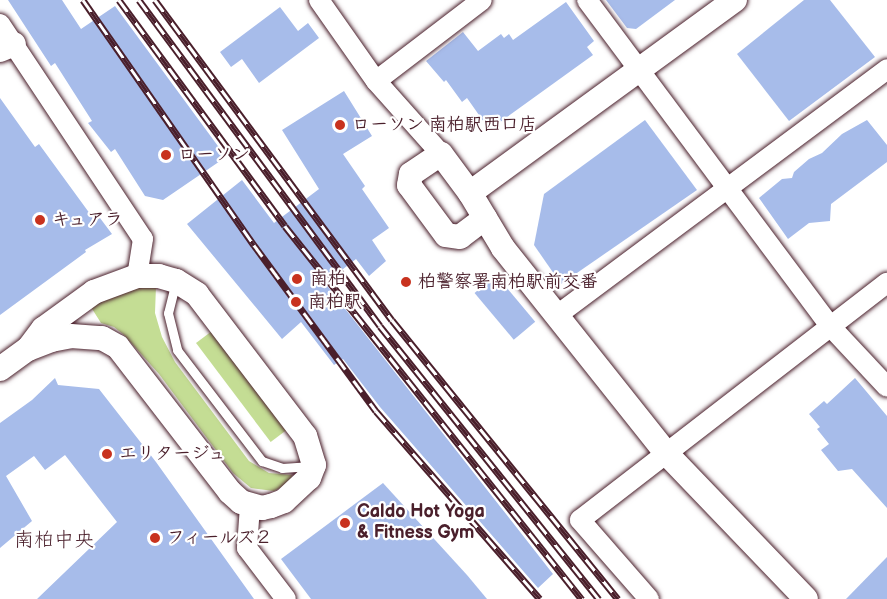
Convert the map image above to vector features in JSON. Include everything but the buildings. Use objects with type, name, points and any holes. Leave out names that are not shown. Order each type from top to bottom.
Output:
[{"type":"street","points":[[319,0],[376,81],[441,154],[470,193],[503,248],[666,453],[806,599]]},
{"type":"street","points":[[376,81],[483,0]]},
{"type":"street","points":[[587,0],[831,326],[887,387]]},
{"type":"street","points":[[470,193],[735,0]]},
{"type":"street","points":[[0,24],[7,47],[143,239],[137,276]]},
{"type":"street","points":[[556,316],[887,69]]},
{"type":"street","points":[[441,154],[411,174],[409,185],[446,235],[460,237],[485,218]]},
{"type":"street","points":[[0,369],[28,349],[51,340],[86,335],[102,338],[118,347],[230,492],[250,506],[262,508],[284,501],[302,487],[314,465],[305,436],[272,391],[197,294],[176,281],[159,276],[137,276],[94,292],[43,329],[28,349]]},
{"type":"street","points":[[649,599],[580,520],[887,284]]},
{"type":"street","points":[[250,506],[247,548],[286,599]]},
{"type":"lane","points":[[176,281],[168,313],[177,350],[262,461],[282,468],[314,465]]},
{"type":"green space","points":[[156,286],[155,313],[162,337],[175,362],[249,461],[269,473],[292,475],[290,483],[274,491],[251,488],[233,473],[159,374],[124,335],[114,327],[101,323],[89,304],[121,289]]},
{"type":"green space","points":[[212,331],[287,430],[271,442],[196,343]]},
{"type":"railway","points":[[83,0],[254,245],[376,411],[540,599]]},
{"type":"railway","points":[[119,0],[285,226],[582,599]]},
{"type":"railway","points":[[139,0],[380,326],[599,599]]},
{"type":"railway","points":[[155,0],[392,320],[618,599]]},
{"type":"place","name":"ローソン 南柏駅西口店","points":[[340,125]]},
{"type":"place","name":"ローソン","points":[[166,155]]},
{"type":"place","name":"キュアラ","points":[[40,220]]},
{"type":"place","name":"南柏","points":[[297,279]]},
{"type":"place","name":"柏警察署南柏駅前交番","points":[[406,282]]},
{"type":"place","name":"南柏駅","points":[[296,302]]},
{"type":"place","name":"エリタージュ","points":[[107,454]]},
{"type":"place","name":"Caldo Hot Yoga & Fitness Gym","points":[[345,523]]},
{"type":"place","name":"フィールズ２","points":[[155,538]]},
{"type":"district","name":"南柏中央","points":[[54,540]]}]
